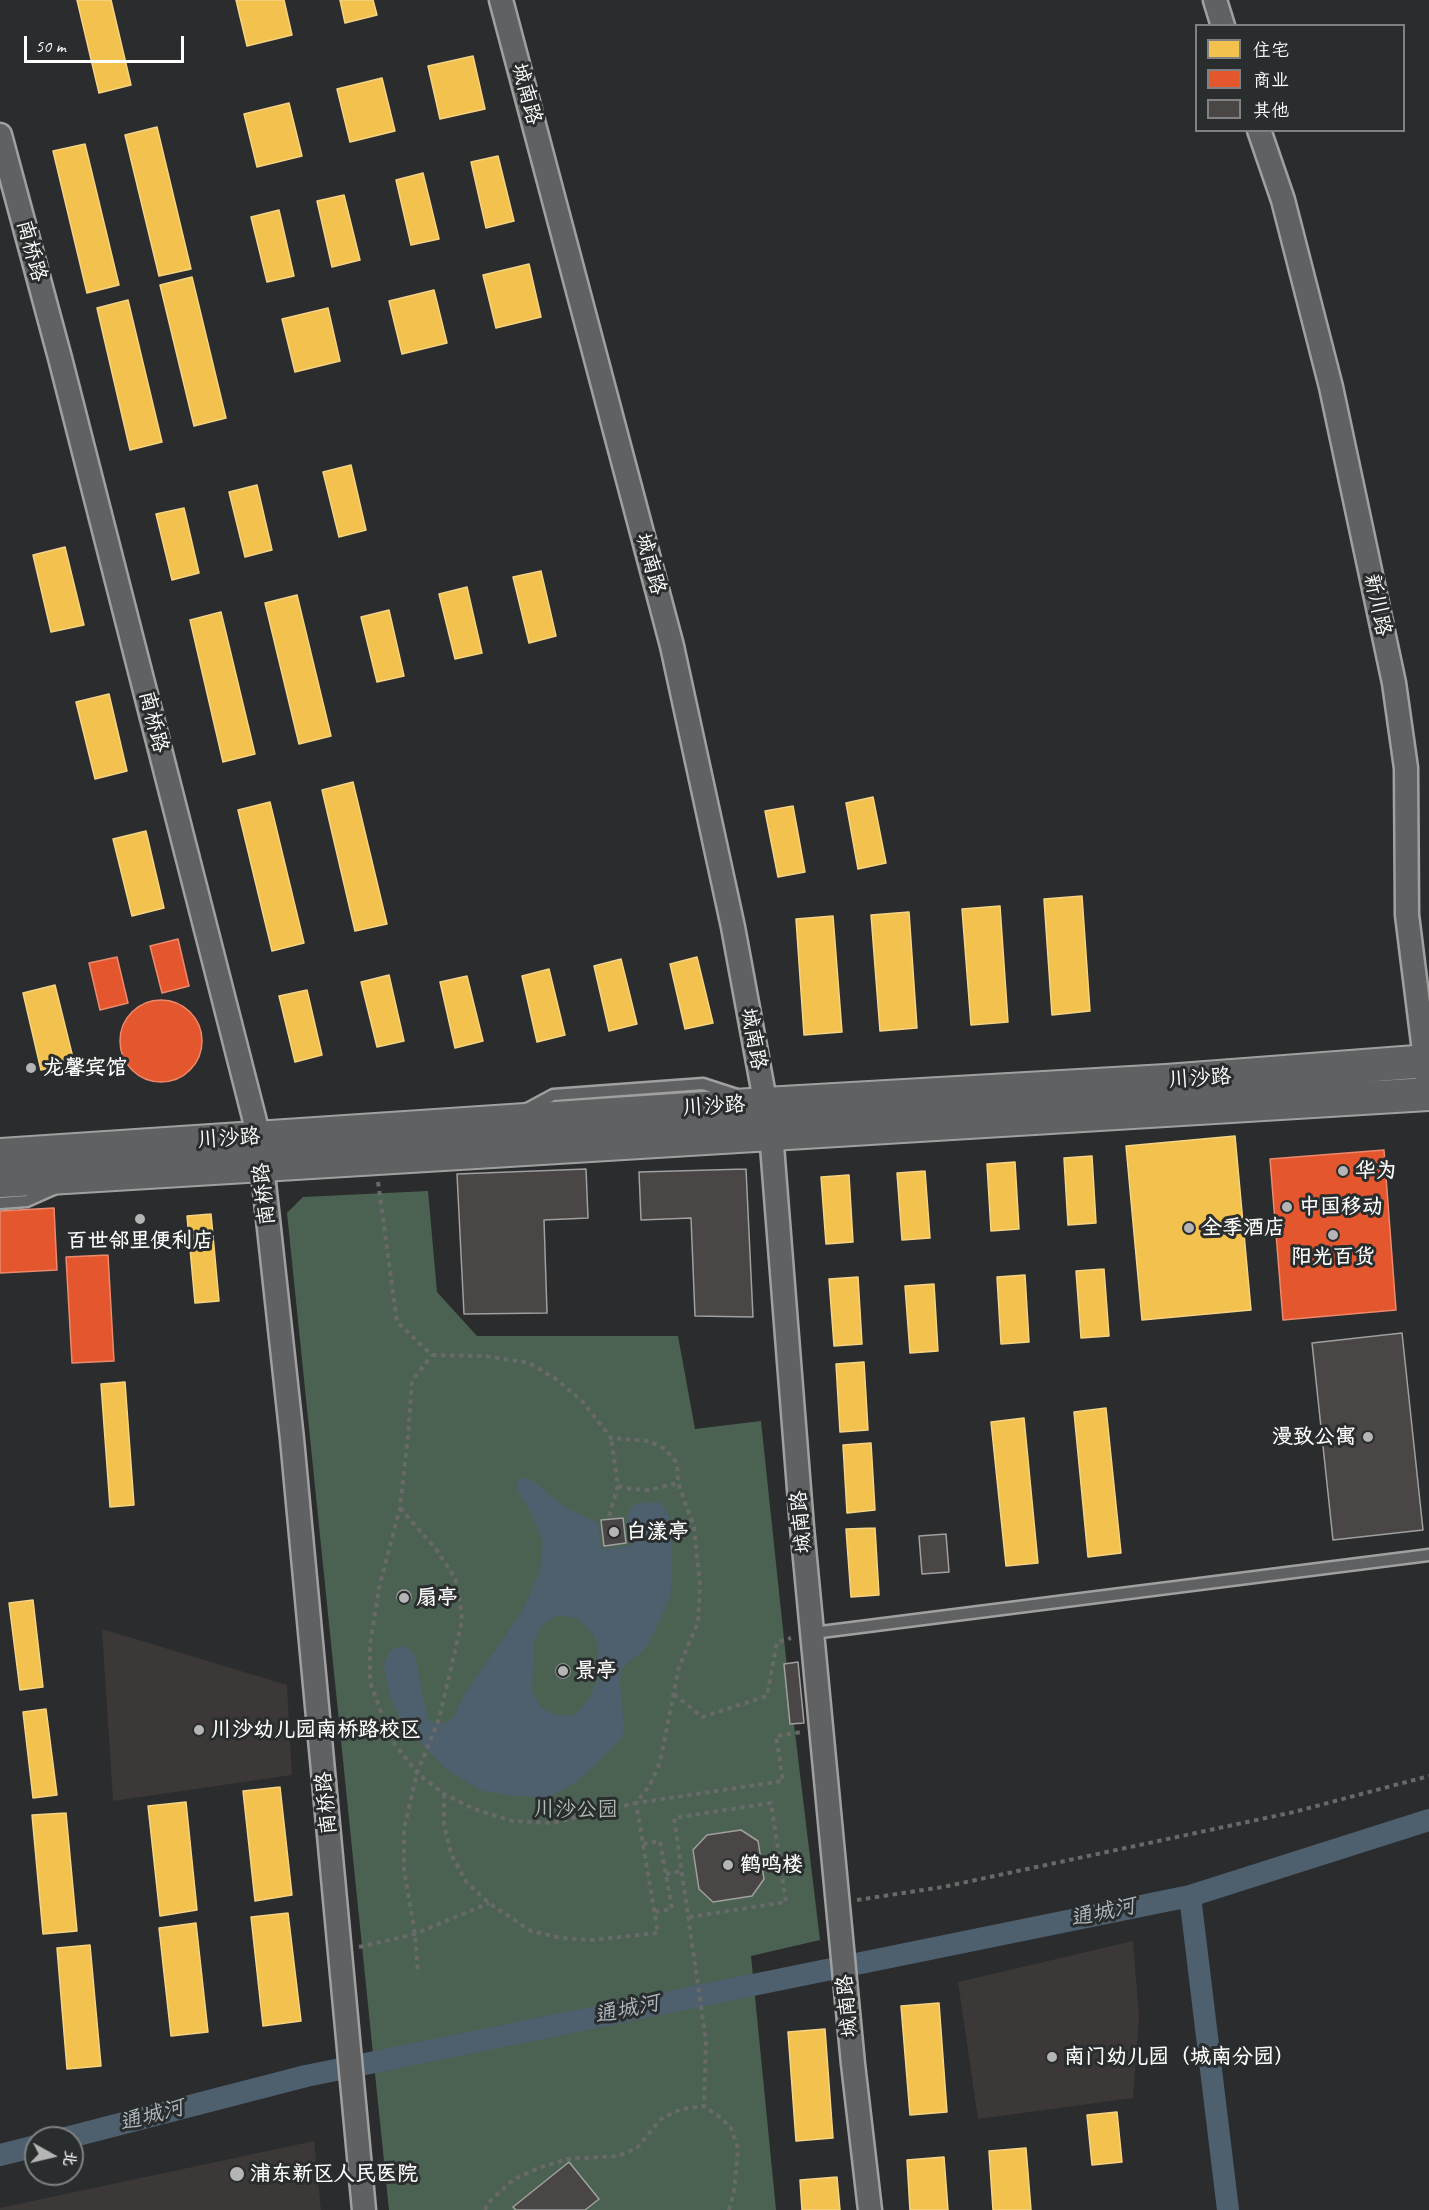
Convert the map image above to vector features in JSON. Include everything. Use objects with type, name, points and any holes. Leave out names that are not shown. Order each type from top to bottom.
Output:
[{"type":"main road","name":"川沙路","points":[[0,1155],[260,1151],[374,1158],[1154,1082],[1428,1077]]},
{"type":"main road","name":"川沙路","points":[[0,1181],[84,1176],[260,1151],[506,1121],[768,1118]]},
{"type":"street","name":"城南路","points":[[501,0],[672,646],[733,927],[768,1118],[801,1515],[853,2064],[870,2210]]},
{"type":"street","points":[[1215,0],[1222,24]]},
{"type":"street","name":"新川路","points":[[1260,132],[1283,200],[1331,387],[1394,683],[1406,768],[1407,915],[1428,1077]]},
{"type":"street","name":"南桥路","points":[[0,135],[65,381],[260,1151],[293,1451],[364,2210]]},
{"type":"lane","points":[[0,1203],[27,1201],[84,1176]]},
{"type":"lane","points":[[813,1633],[1429,1555]]},
{"type":"path","points":[[374,1158],[397,1322],[432,1355],[485,1356],[529,1364],[556,1379],[583,1402],[611,1438],[618,1486],[609,1516]]},
{"type":"path","points":[[432,1355],[412,1381],[400,1508],[379,1588],[370,1645],[369,1682],[391,1739],[417,1773],[444,1794],[474,1809],[512,1821],[553,1823],[636,1803],[783,1781],[776,1736],[821,1729]]},
{"type":"path","points":[[444,1794],[444,1824],[451,1854],[467,1883],[489,1903],[531,1931],[562,1938],[592,1940],[657,1933],[636,1803],[650,1785],[660,1762],[679,1667],[698,1622],[700,1585],[694,1527],[678,1483],[677,1463],[665,1449],[649,1442],[611,1438]]},
{"type":"path","points":[[618,1486],[650,1490],[678,1483]]},
{"type":"path","points":[[400,1508],[436,1549],[454,1578],[460,1600],[462,1622],[440,1719],[417,1773],[404,1829],[404,1869],[415,1934],[418,1974]]},
{"type":"path","points":[[674,1694],[702,1718],[767,1696],[777,1642],[813,1633]]},
{"type":"path","points":[[838,1902],[943,1887],[1282,1815],[1429,1776]]},
{"type":"path","points":[[688,1917],[786,1902],[771,1803],[674,1818],[682,1871],[688,1917],[706,2042],[704,2106]]},
{"type":"path","points":[[643,1844],[660,1841],[672,1909],[654,1912]]},
{"type":"path","points":[[666,1874],[682,1871]]},
{"type":"path","points":[[341,1951],[415,1934],[489,1903]]},
{"type":"path","points":[[485,2210],[489,2202],[513,2180],[538,2168],[568,2160],[618,2156],[637,2148],[661,2119],[681,2109],[704,2106],[731,2128],[738,2148],[734,2192],[729,2210]]},
{"type":"shaded area","name":"川沙幼儿园南桥路校区","points":[[102,1629],[287,1685],[292,1775],[113,1801]]},
{"type":"shaded area","name":"南门幼儿园（城南分园）","points":[[1133,1941],[1139,2017],[1133,2098],[978,2119],[958,1982]]},
{"type":"shaded area","name":"浦东新区人民医院","points":[[314,2141],[321,2210],[0,2210],[0,2208]]},
{"type":"green space","name":"川沙公园","points":[[428,1191],[437,1292],[477,1336],[678,1336],[695,1429],[761,1421],[786,1658],[820,1940],[751,1956],[776,2210],[389,2210],[287,1213],[303,1197]]},
{"type":"water","points":[[523,1478],[532,1480],[564,1507],[598,1523],[601,1549],[630,1546],[627,1520],[630,1508],[638,1503],[657,1502],[665,1508],[671,1521],[670,1597],[647,1647],[621,1669],[624,1729],[622,1738],[577,1782],[549,1797],[515,1796],[482,1791],[446,1769],[404,1726],[389,1694],[384,1665],[390,1651],[400,1646],[410,1649],[416,1661],[428,1720],[435,1724],[445,1723],[454,1717],[464,1695],[523,1610],[540,1571],[543,1542],[530,1511],[518,1491],[516,1481]],"holes":[[[558,1615],[577,1618],[592,1632],[598,1647],[597,1681],[588,1701],[575,1715],[559,1716],[541,1708],[532,1691],[534,1642],[542,1624]]]},
{"type":"building: 住宅","points":[[77,0],[111,0],[131,85],[99,93]]},
{"type":"building: 住宅","points":[[236,0],[284,0],[292,35],[247,46]]},
{"type":"building: 住宅","points":[[340,0],[373,0],[377,15],[345,23]]},
{"type":"building: 住宅","points":[[473,56],[485,109],[440,119],[428,66]]},
{"type":"building: 住宅","points":[[382,78],[395,131],[350,142],[337,89]]},
{"type":"building: 住宅","points":[[289,103],[302,156],[257,167],[244,114]]},
{"type":"building: 住宅","points":[[157,127],[191,269],[159,276],[125,135]]},
{"type":"building: 住宅","points":[[85,144],[119,285],[87,293],[53,151]]},
{"type":"building: 住宅","points":[[498,156],[514,221],[486,228],[471,162]]},
{"type":"building: 住宅","points":[[423,173],[439,239],[411,245],[396,180]]},
{"type":"building: 住宅","points":[[344,195],[360,260],[332,267],[317,201]]},
{"type":"building: 住宅","points":[[279,210],[294,276],[267,282],[251,217]]},
{"type":"building: 住宅","points":[[529,264],[541,317],[496,328],[483,275]]},
{"type":"building: 住宅","points":[[192,277],[226,418],[194,426],[160,285]]},
{"type":"building: 住宅","points":[[434,290],[447,343],[402,354],[389,301]]},
{"type":"building: 住宅","points":[[128,300],[162,442],[130,450],[97,308]]},
{"type":"building: 住宅","points":[[328,308],[340,361],[295,372],[282,319]]},
{"type":"building: 住宅","points":[[351,465],[366,530],[339,537],[323,472]]},
{"type":"building: 住宅","points":[[257,485],[272,550],[245,557],[229,492]]},
{"type":"building: 住宅","points":[[184,508],[199,573],[172,580],[156,514]]},
{"type":"building: 住宅","points":[[65,547],[84,625],[51,632],[33,555]]},
{"type":"building: 住宅","points":[[541,571],[556,636],[529,643],[513,577]]},
{"type":"building: 住宅","points":[[467,587],[482,653],[455,659],[439,594]]},
{"type":"building: 住宅","points":[[297,595],[331,736],[299,744],[265,603]]},
{"type":"building: 住宅","points":[[389,610],[404,676],[377,682],[361,617]]},
{"type":"building: 住宅","points":[[221,612],[255,754],[223,762],[190,620]]},
{"type":"building: 住宅","points":[[109,694],[127,771],[95,779],[76,702]]},
{"type":"building: 住宅","points":[[353,782],[387,924],[355,931],[322,790]]},
{"type":"building: 住宅","points":[[873,797],[886,863],[858,869],[846,803]]},
{"type":"building: 住宅","points":[[270,802],[304,943],[272,951],[238,810]]},
{"type":"building: 住宅","points":[[793,806],[805,872],[778,877],[765,811]]},
{"type":"building: 住宅","points":[[146,831],[164,908],[132,916],[113,839]]},
{"type":"building: 住宅","points":[[1082,896],[1090,1011],[1052,1015],[1044,899]]},
{"type":"building: 住宅","points":[[1000,906],[1008,1022],[971,1025],[962,909]]},
{"type":"building: 住宅","points":[[909,912],[917,1028],[880,1031],[871,915]]},
{"type":"building: 住宅","points":[[833,916],[842,1032],[804,1035],[796,919]]},
{"type":"building: 住宅","points":[[697,957],[713,1023],[685,1029],[670,964]]},
{"type":"building: 住宅","points":[[621,959],[637,1024],[609,1031],[594,966]]},
{"type":"building: 住宅","points":[[549,969],[565,1035],[537,1042],[522,976]]},
{"type":"building: 住宅","points":[[389,975],[404,1041],[377,1047],[361,982]]},
{"type":"building: 住宅","points":[[467,976],[483,1041],[455,1048],[440,982]]},
{"type":"building: 住宅","points":[[55,985],[74,1062],[41,1070],[23,993]]},
{"type":"building: 住宅","points":[[307,990],[322,1055],[295,1062],[279,996]]},
{"type":"building: 住宅","name":"全季酒店","points":[[1235,1136],[1251,1310],[1142,1320],[1126,1146]]},
{"type":"building: 住宅","points":[[1092,1156],[1096,1223],[1068,1225],[1064,1158]]},
{"type":"building: 住宅","points":[[1015,1162],[1019,1229],[991,1231],[987,1164]]},
{"type":"building: 住宅","points":[[925,1171],[930,1238],[902,1240],[897,1173]]},
{"type":"building: 住宅","points":[[849,1175],[853,1242],[826,1244],[821,1177]]},
{"type":"building: 住宅","points":[[211,1214],[219,1301],[195,1303],[187,1216]]},
{"type":"building: 住宅","points":[[1104,1269],[1109,1336],[1081,1338],[1076,1271]]},
{"type":"building: 住宅","points":[[1025,1275],[1029,1342],[1001,1344],[997,1277]]},
{"type":"building: 住宅","points":[[858,1277],[862,1344],[834,1346],[829,1279]]},
{"type":"building: 住宅","points":[[934,1284],[938,1351],[910,1353],[905,1286]]},
{"type":"building: 住宅","points":[[864,1362],[868,1430],[840,1432],[836,1364]]},
{"type":"building: 住宅","points":[[125,1382],[134,1505],[110,1507],[101,1384]]},
{"type":"building: 住宅","points":[[1106,1408],[1121,1553],[1088,1557],[1074,1412]]},
{"type":"building: 住宅","points":[[1024,1418],[1038,1563],[1006,1566],[991,1422]]},
{"type":"building: 住宅","points":[[871,1443],[875,1510],[847,1513],[843,1445]]},
{"type":"building: 住宅","points":[[875,1528],[879,1595],[851,1597],[846,1529]]},
{"type":"building: 住宅","points":[[33,1600],[43,1687],[20,1690],[9,1603]]},
{"type":"building: 住宅","points":[[46,1709],[57,1795],[33,1798],[23,1712]]},
{"type":"building: 住宅","points":[[280,1787],[292,1895],[255,1901],[243,1791]]},
{"type":"building: 住宅","points":[[186,1802],[197,1910],[160,1916],[148,1806]]},
{"type":"building: 住宅","points":[[66,1813],[77,1931],[43,1934],[32,1815]]},
{"type":"building: 住宅","points":[[288,1913],[301,2021],[263,2026],[251,1917]]},
{"type":"building: 住宅","points":[[196,1923],[208,2032],[171,2036],[159,1928]]},
{"type":"building: 住宅","points":[[90,1945],[101,2066],[67,2069],[57,1948]]},
{"type":"building: 住宅","points":[[939,2003],[947,2112],[910,2115],[901,2006]]},
{"type":"building: 住宅","points":[[825,2029],[833,2138],[796,2141],[788,2032]]},
{"type":"building: 住宅","points":[[1117,2112],[1122,2162],[1092,2165],[1087,2115]]},
{"type":"building: 住宅","points":[[1026,2148],[1031,2210],[993,2210],[989,2151]]},
{"type":"building: 住宅","points":[[944,2157],[948,2210],[910,2210],[907,2160]]},
{"type":"building: 住宅","points":[[837,2177],[840,2210],[802,2210],[800,2180]]},
{"type":"building: 商业","points":[[178,939],[189,986],[162,993],[150,946]]},
{"type":"building: 商业","points":[[117,957],[128,1003],[100,1010],[89,963]]},
{"type":"building: 商业","points":[[161,1000],[177,1003],[190,1012],[199,1025],[202,1041],[199,1057],[190,1070],[177,1079],[161,1082],[145,1079],[132,1070],[123,1057],[120,1041],[123,1025],[132,1012],[145,1003]]},
{"type":"building: 商业","name":"阳光百货","points":[[1384,1150],[1396,1310],[1283,1320],[1270,1159]]},
{"type":"building: 商业","points":[[54,1208],[57,1270],[0,1273],[0,1211]]},
{"type":"building: 商业","points":[[108,1255],[114,1361],[72,1363],[66,1257]]},
{"type":"building: 其他","points":[[586,1169],[588,1218],[544,1220],[547,1313],[464,1314],[457,1174]]},
{"type":"building: 其他","points":[[746,1169],[753,1317],[695,1316],[691,1218],[641,1220],[639,1172]]},
{"type":"building: 其他","name":"漫致公寓","points":[[1402,1333],[1423,1530],[1333,1540],[1312,1343]]},
{"type":"building: 其他","name":"白漾亭","points":[[623,1518],[626,1543],[604,1546],[601,1520]]},
{"type":"building: 其他","points":[[946,1534],[949,1572],[922,1574],[919,1536]]},
{"type":"building: 其他","name":"扇亭","points":[[404,1590],[409,1592],[411,1597],[409,1602],[404,1604],[399,1602],[397,1597],[399,1592]]},
{"type":"building: 其他","points":[[798,1662],[804,1723],[790,1724],[784,1664]]},
{"type":"building: 其他","name":"景亭","points":[[563,1664],[568,1666],[570,1671],[568,1676],[563,1678],[558,1676],[556,1671],[558,1666]]},
{"type":"building: 其他","name":"鹤鸣楼","points":[[741,1830],[758,1841],[764,1879],[752,1896],[713,1902],[699,1889],[693,1850],[707,1835]]},
{"type":"building: 其他","points":[[569,2162],[599,2199],[585,2210],[516,2210],[513,2207]]},
{"type":"waterway","name":"通城河","points":[[84,2133],[306,2076],[1190,1896],[1429,1820]]},
{"type":"waterway","name":"通城河","points":[[1190,1896],[1228,2210]]},
{"type":"waterway","name":"通城河","points":[[0,2155],[24,2149]]},
{"type":"place","name":"龙馨宾馆","points":[[31,1068]]},
{"type":"place","name":"华为","points":[[1343,1171]]},
{"type":"place","name":"中国移动","points":[[1287,1207]]},
{"type":"place","name":"百世邻里便利店","points":[[140,1219]]},
{"type":"place","name":"全季酒店","points":[[1189,1228]]},
{"type":"place","name":"阳光百货","points":[[1333,1235]]},
{"type":"place","name":"漫致公寓","points":[[1368,1437]]},
{"type":"place","name":"白漾亭","points":[[614,1532]]},
{"type":"place","name":"扇亭","points":[[404,1598]]},
{"type":"place","name":"景亭","points":[[563,1671]]},
{"type":"place","name":"川沙幼儿园南桥路校区","points":[[199,1730]]},
{"type":"place","name":"鹤鸣楼","points":[[728,1865]]},
{"type":"place","name":"南门幼儿园（城南分园）","points":[[1052,2057]]},
{"type":"place","name":"浦东新区人民医院","points":[[237,2174]]}]
